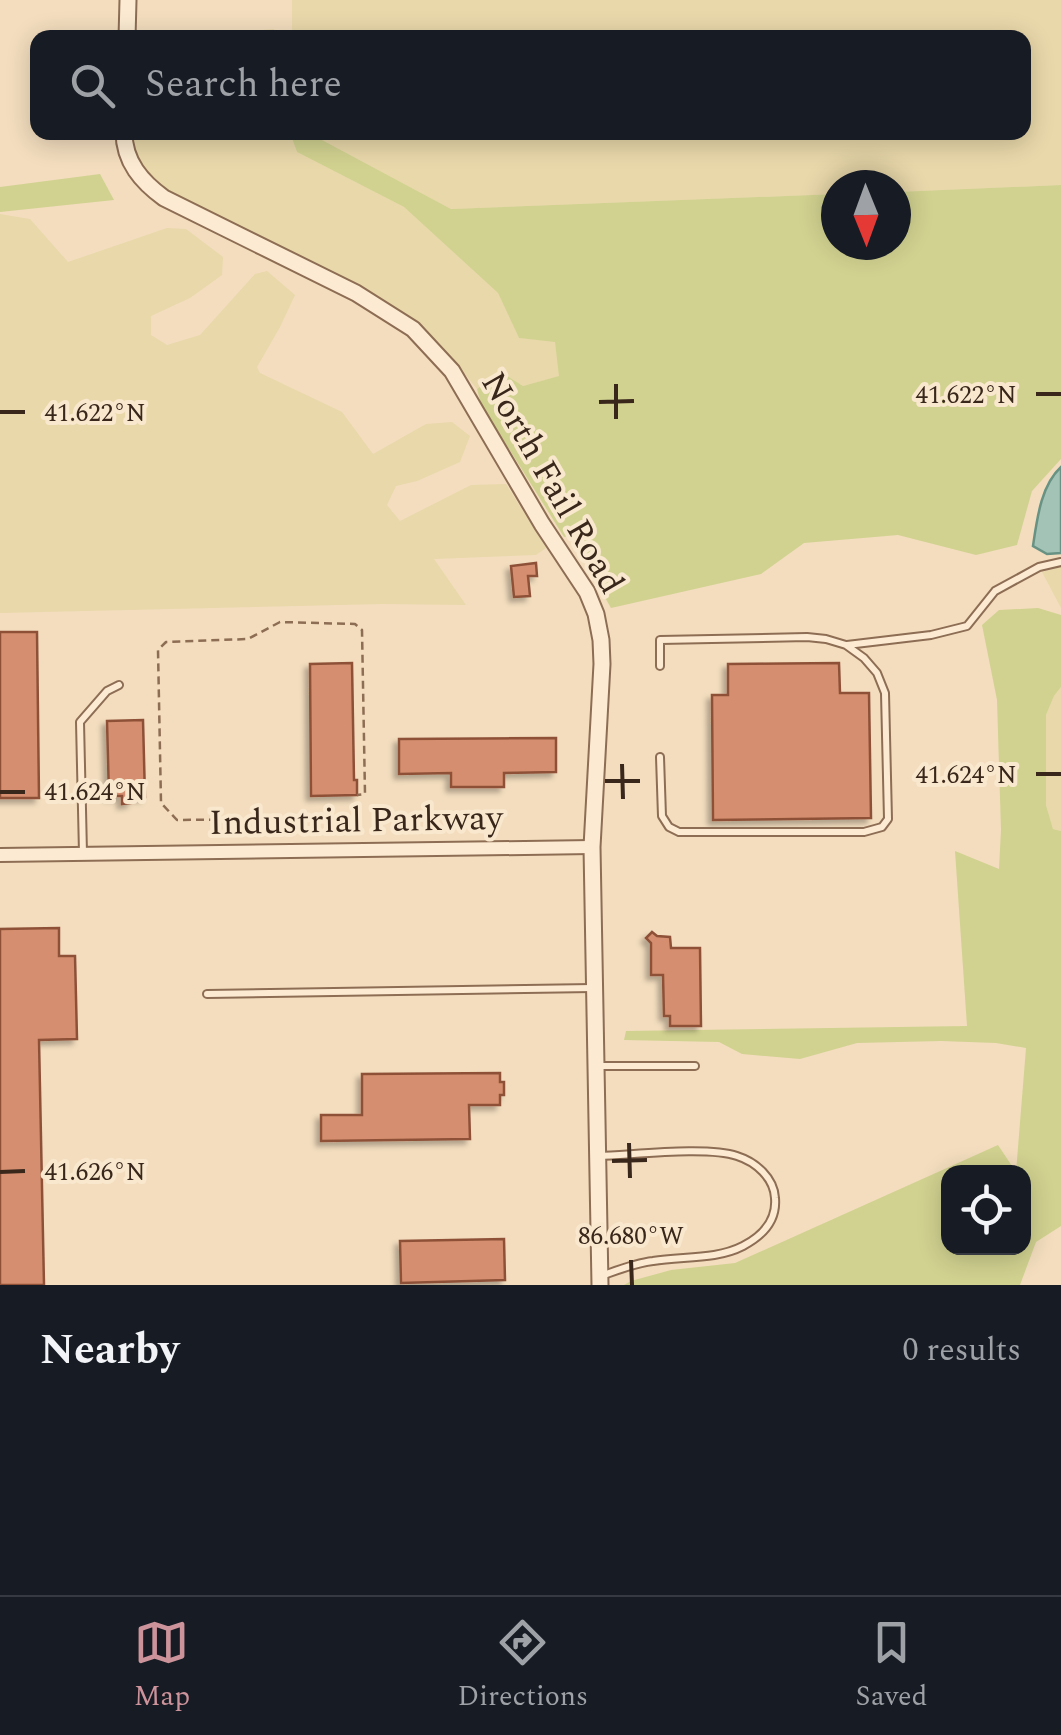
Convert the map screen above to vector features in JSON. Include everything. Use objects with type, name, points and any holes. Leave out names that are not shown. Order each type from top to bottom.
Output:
[{"type":"street","points":[[127,30],[128,0]]},
{"type":"street","name":"North Fail Road","points":[[124,140],[132,165],[154,192],[356,292],[413,330],[452,371],[596,614],[602,664],[592,847],[600,1281]]},
{"type":"street","name":"Industrial Parkway","points":[[0,855],[592,847]]},
{"type":"lane","points":[[846,645],[931,635],[967,626],[995,591],[1040,567],[1061,562]]},
{"type":"lane","points":[[660,666],[660,640],[807,637],[846,645],[871,665],[886,693],[888,819],[882,827],[864,832],[679,832],[669,827],[662,816],[660,756]]},
{"type":"lane","points":[[83,854],[80,722],[107,691],[119,685]]},
{"type":"lane","points":[[207,994],[594,988]]},
{"type":"lane","points":[[596,1066],[694,1066]]},
{"type":"lane","points":[[598,1156],[708,1152],[735,1155],[770,1178],[776,1196],[772,1221],[744,1246],[714,1255],[648,1261],[600,1281]]},
{"type":"path","points":[[282,819],[177,820],[161,803],[158,650],[166,642],[248,639],[280,622],[354,624],[362,630],[365,794],[358,794]]},
{"type":"shaded area","points":[[292,0],[1061,0],[1061,185],[911,191],[911,170],[821,170],[821,195],[451,209],[322,140],[1031,140],[1031,30],[292,30]]},
{"type":"shaded area","points":[[134,140],[293,140],[297,152],[404,207],[498,293],[519,338],[555,341],[560,376],[523,386],[501,372],[477,389],[442,346],[409,317],[352,282],[184,200],[147,173],[134,150]]},
{"type":"shaded area","points":[[0,214],[30,219],[68,262],[167,228],[186,229],[223,257],[222,275],[190,298],[151,316],[151,335],[167,345],[200,335],[255,274],[267,271],[295,295],[257,367],[260,373],[342,412],[373,454],[426,424],[452,422],[470,436],[460,462],[396,486],[387,505],[400,521],[471,485],[506,484],[546,548],[536,555],[434,559],[466,605],[0,613]]},
{"type":"shaded area","points":[[1061,467],[1061,553],[1047,554],[1033,546],[1036,525],[1044,493]]},
{"type":"shaded area","points":[[1061,567],[1061,608],[1042,572]]},
{"type":"shaded area","points":[[1061,687],[1061,831],[1053,829],[1046,805],[1046,715]]},
{"type":"green space","points":[[293,140],[322,140],[451,209],[821,195],[821,260],[911,260],[911,191],[1061,185],[1061,459],[1032,491],[1017,545],[976,555],[898,535],[804,543],[761,574],[611,608],[580,554],[575,534],[564,537],[481,404],[477,389],[501,372],[523,386],[559,376],[555,342],[519,338],[498,293],[404,207],[297,152]]},
{"type":"green space","points":[[100,174],[114,200],[0,212],[0,187]]},
{"type":"green space","points":[[1038,608],[1061,615],[1061,687],[1046,715],[1046,805],[1053,829],[1061,831],[1061,1226],[1036,1242],[1020,1285],[624,1285],[671,1270],[735,1263],[941,1171],[941,1255],[1031,1255],[1031,1165],[1017,1165],[1026,1048],[941,1041],[857,1043],[800,1059],[742,1054],[719,1042],[624,1040],[626,1031],[967,1026],[955,851],[999,869],[1001,830],[997,700],[982,625],[999,610]]},
{"type":"green space","points":[[998,1145],[1011,1165],[953,1165]]},
{"type":"building","points":[[536,563],[537,576],[528,576],[530,596],[514,597],[511,566]]},
{"type":"building","points":[[0,632],[37,632],[39,798],[0,798]]},
{"type":"building","points":[[352,663],[357,795],[311,796],[310,664]]},
{"type":"building","points":[[839,663],[840,693],[869,693],[871,818],[713,820],[712,695],[728,695],[728,664]]},
{"type":"building","points":[[143,720],[145,797],[131,797],[131,803],[122,804],[122,796],[109,796],[107,721]]},
{"type":"building","points":[[556,738],[556,772],[504,773],[504,787],[451,787],[451,773],[399,774],[399,739]]},
{"type":"building","points":[[59,928],[59,956],[75,956],[77,1039],[39,1040],[44,1285],[0,1285],[0,929]]},
{"type":"building","points":[[652,932],[670,937],[671,948],[700,948],[701,1026],[670,1026],[670,1016],[664,1016],[663,975],[651,975],[651,943],[646,938]]},
{"type":"building","points":[[500,1073],[504,1095],[500,1095],[500,1105],[469,1105],[470,1139],[321,1141],[321,1115],[362,1115],[362,1074]]},
{"type":"building","points":[[504,1239],[505,1280],[401,1283],[400,1241]]}]
